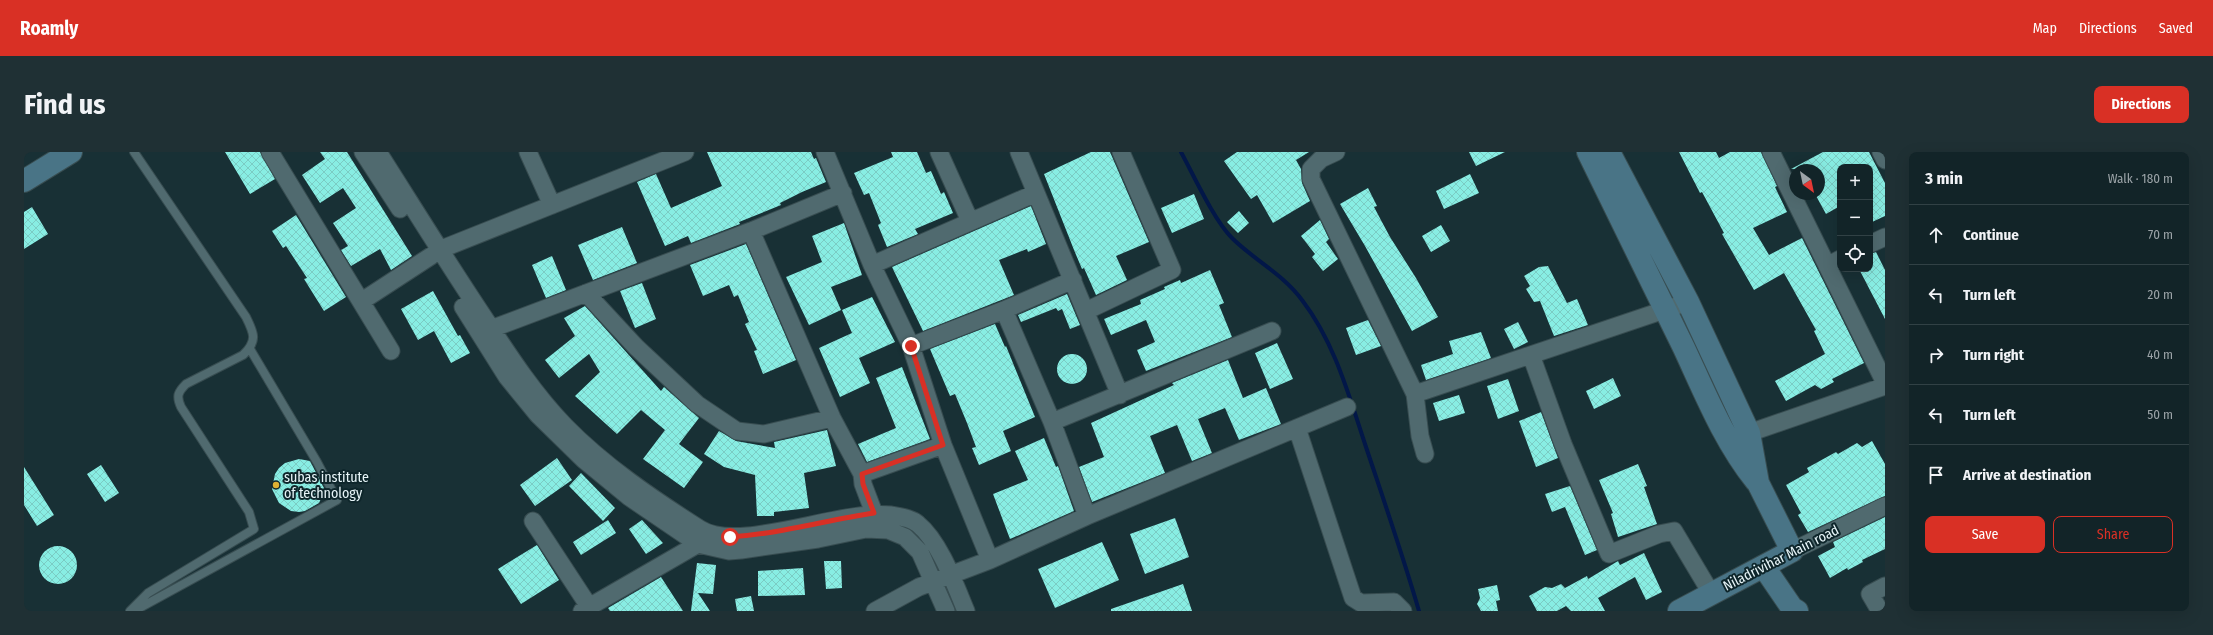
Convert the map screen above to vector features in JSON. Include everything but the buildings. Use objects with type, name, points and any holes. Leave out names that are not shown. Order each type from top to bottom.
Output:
[{"type":"street","points":[[24,181],[71,152]]},
{"type":"street","points":[[270,152],[391,351]]},
{"type":"street","points":[[363,152],[491,329],[512,373],[591,449],[636,486],[703,531],[730,537],[768,534],[817,522],[874,513],[903,517],[920,525],[942,557],[966,611]]},
{"type":"street","points":[[378,152],[435,253],[538,415],[584,460],[629,497],[698,544],[729,551],[818,539],[866,529],[888,530],[905,537],[920,552],[946,611]]},
{"type":"street","points":[[528,152],[552,205]]},
{"type":"street","points":[[362,301],[435,253],[685,152]]},
{"type":"street","points":[[825,152],[872,264],[911,346],[943,445],[990,560]]},
{"type":"street","points":[[940,152],[970,221]]},
{"type":"street","points":[[1019,152],[1086,310],[1120,395]]},
{"type":"street","points":[[1086,310],[1172,270],[1121,152]]},
{"type":"street","points":[[1588,152],[1720,422],[1741,462],[1758,483],[1792,551]]},
{"type":"street","points":[[1609,152],[1688,302],[1750,433],[1758,483]]},
{"type":"street","points":[[1750,433],[1885,384],[1834,263],[1771,152]]},
{"type":"street","points":[[1881,152],[1885,160]]},
{"type":"street","points":[[1326,154],[1311,169],[1311,179],[1415,394],[1420,436],[1426,454]]},
{"type":"street","points":[[491,329],[751,231],[842,193]]},
{"type":"street","points":[[872,264],[1036,193]]},
{"type":"street","points":[[751,231],[832,418],[862,474],[863,484],[874,513]]},
{"type":"street","points":[[1873,243],[1885,237]]},
{"type":"street","points":[[911,346],[1004,310],[1073,280]]},
{"type":"street","points":[[586,293],[636,347],[697,404],[737,431],[764,434],[832,418]]},
{"type":"street","points":[[1415,394],[1688,302]]},
{"type":"street","points":[[1004,310],[1052,422],[1086,516]]},
{"type":"street","points":[[1052,422],[1272,331]]},
{"type":"street","points":[[1532,355],[1563,444],[1609,554],[1659,534],[1674,531],[1711,594]]},
{"type":"street","points":[[875,611],[919,587],[990,560],[1086,516],[1347,407]]},
{"type":"street","points":[[1297,428],[1353,598],[1361,603],[1394,602],[1403,611]]},
{"type":"street","points":[[862,474],[943,445]]},
{"type":"street","name":"Niladrivihar Main road","points":[[1679,611],[1792,551],[1885,506]]},
{"type":"street","points":[[532,521],[588,610],[698,544]]},
{"type":"street","points":[[1764,567],[1794,610]]},
{"type":"street","points":[[1880,611],[1870,594],[1885,586]]},
{"type":"lane","points":[[130,611],[148,593],[254,529],[249,512],[181,407],[177,398],[179,391],[186,384],[243,355],[250,349],[254,341],[253,331],[246,317],[134,152]]},
{"type":"lane","points":[[134,611],[337,500],[317,462],[250,349]]},
{"type":"waterway","points":[[1181,152],[1211,209],[1225,230],[1241,246],[1286,282],[1302,300],[1324,334],[1347,389],[1419,611]]},
{"type":"place","name":"subas institute of technology","points":[[276,485]]},
{"type":"route","points":[[730,537],[768,534],[817,522],[874,513],[863,484],[862,474],[943,445],[911,346]]}]
